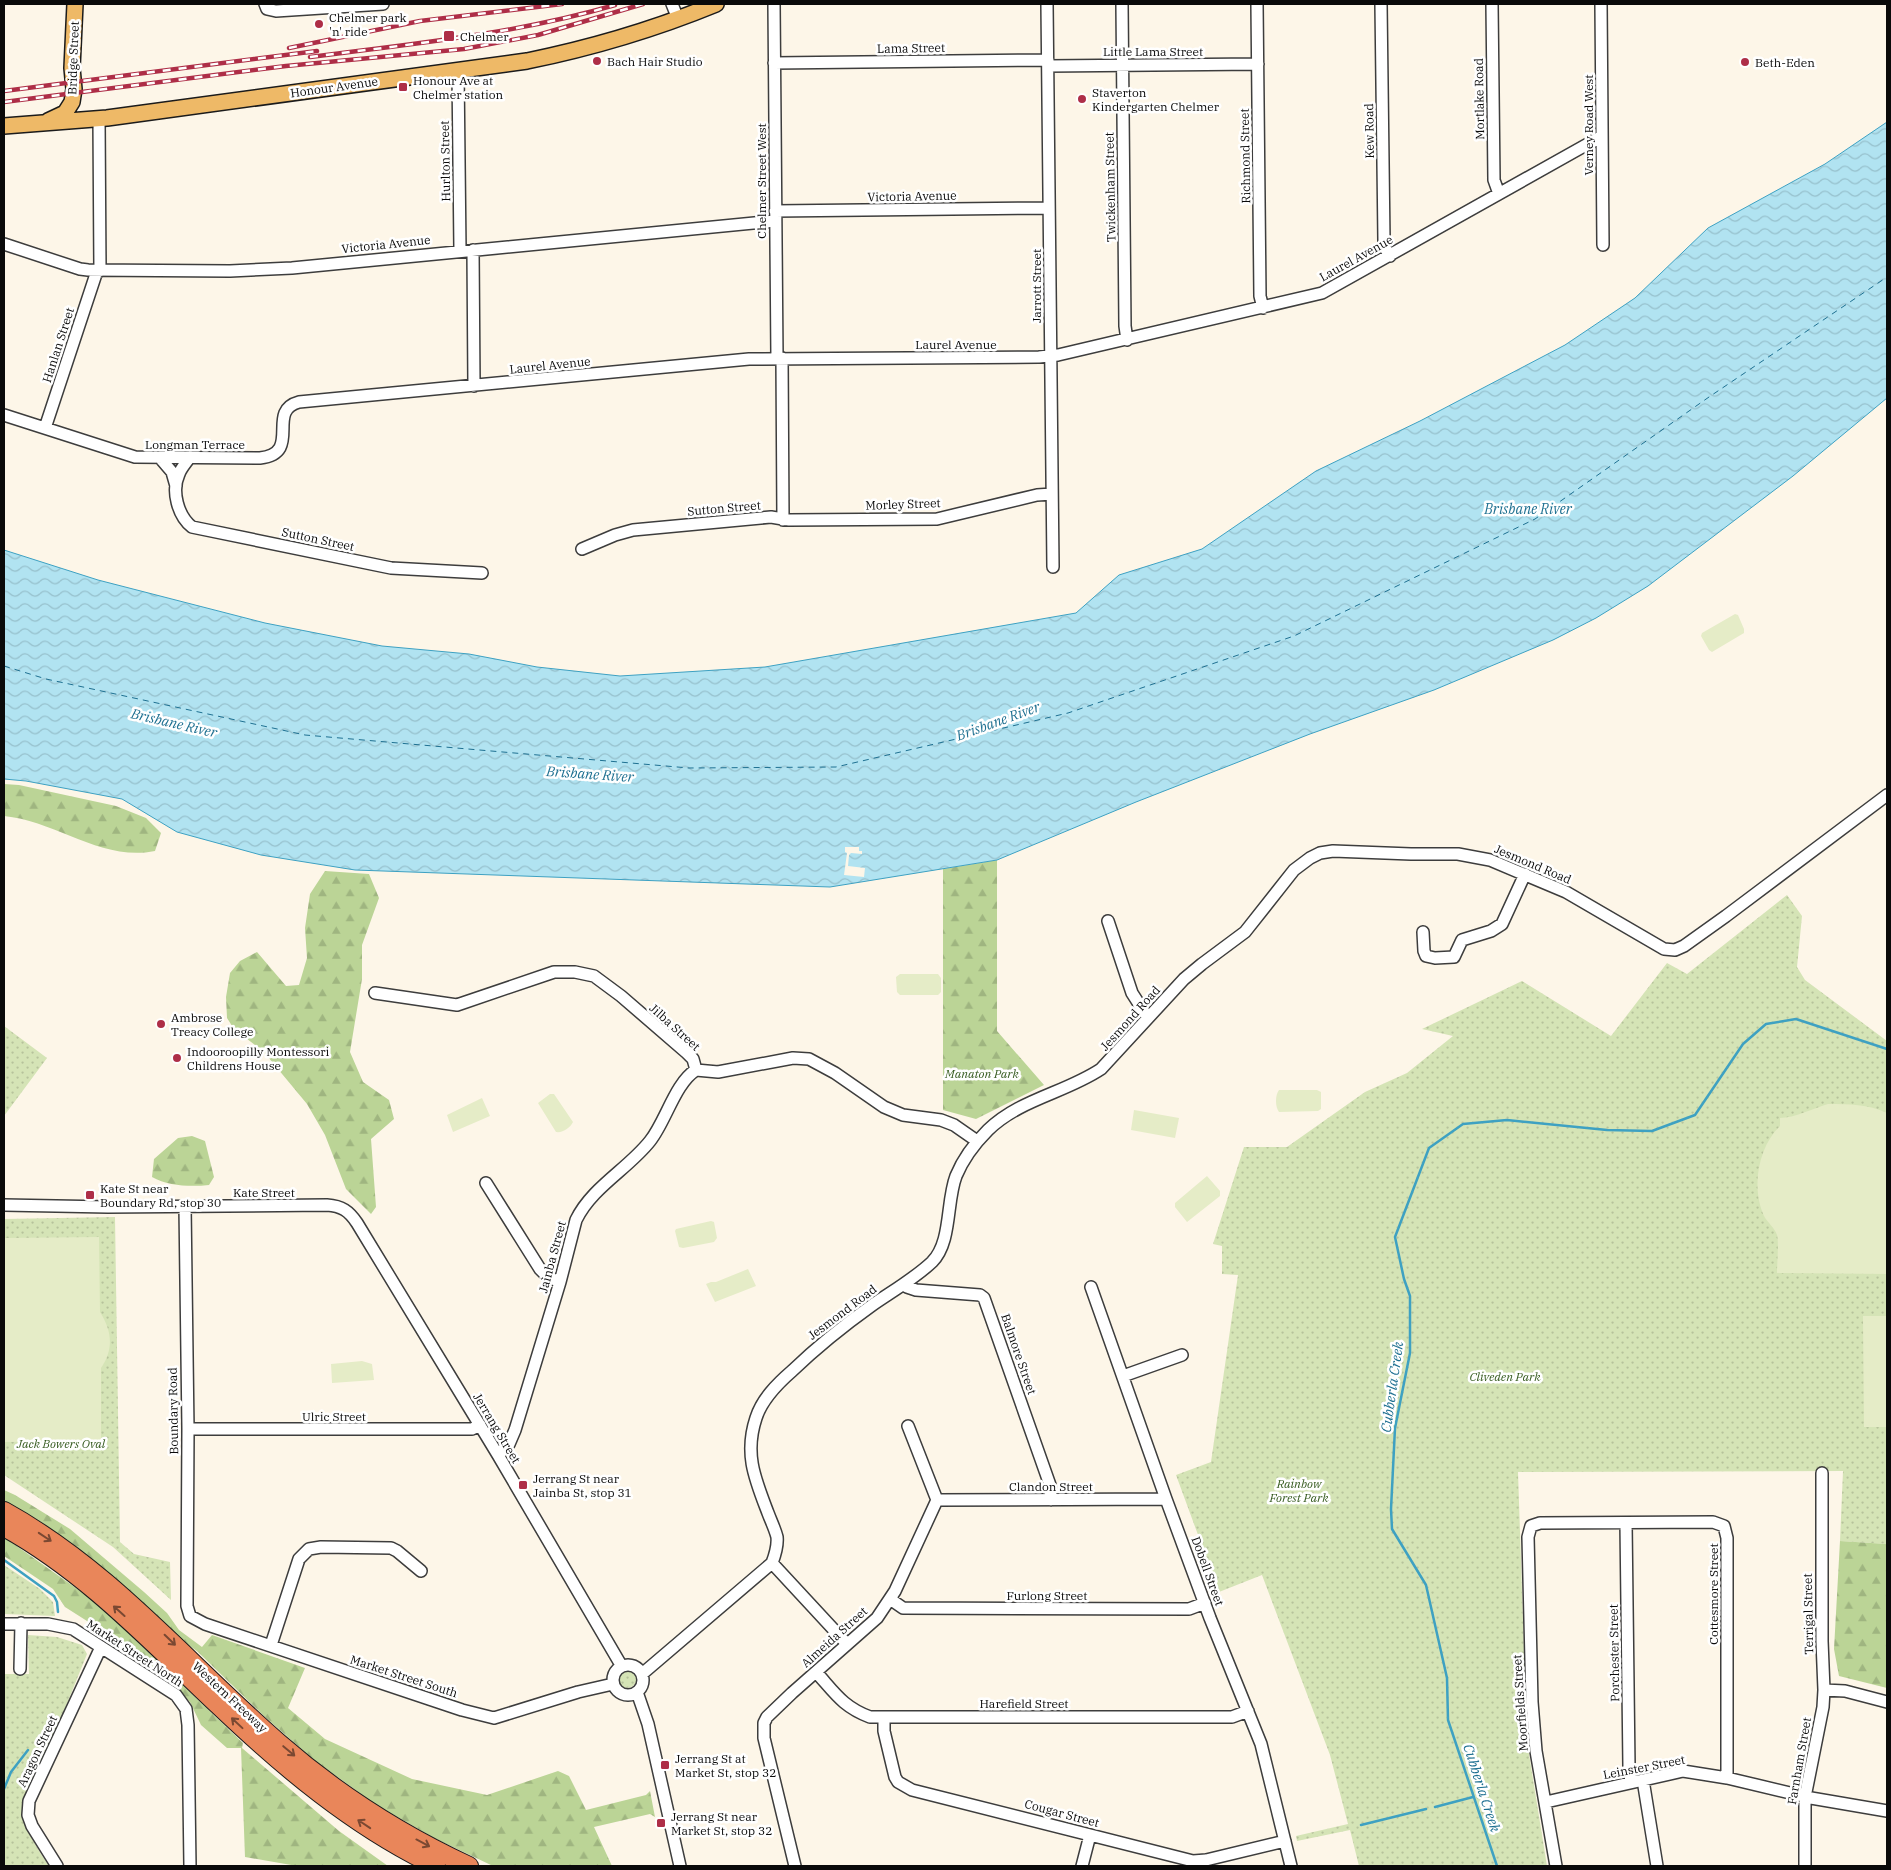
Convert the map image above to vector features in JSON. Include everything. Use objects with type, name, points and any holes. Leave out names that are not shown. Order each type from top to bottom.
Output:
[{"type":"highway","name":"Western Freeway","points":[[4,1511],[68,1552],[120,1593],[241,1709],[302,1762],[360,1806],[394,1827],[469,1866]]},
{"type":"highway","name":"Western Freeway","points":[[4,1527],[54,1558],[90,1585],[142,1631],[218,1705],[288,1769],[376,1833],[436,1866]]},
{"type":"main road","name":"Bridge Street","points":[[40,124],[61,116],[67,111],[72,102],[74,89],[72,68],[75,4]]},
{"type":"main road","name":"Honour Avenue","points":[[4,126],[103,119],[548,57],[653,28],[716,4]]},
{"type":"main road","points":[[74,89],[78,102],[83,109],[103,119]]},
{"type":"street","points":[[266,6],[280,11],[383,4]]},
{"type":"street","points":[[672,4],[678,19]]},
{"type":"street","name":"Chelmer Street West","points":[[774,4],[775,216],[783,520]]},
{"type":"street","name":"Jarrott Street","points":[[1047,4],[1053,567]]},
{"type":"street","name":"Twickenham Street","points":[[1122,4],[1125,326],[1127,340]]},
{"type":"street","name":"Richmond Street","points":[[1257,4],[1260,296],[1263,308]]},
{"type":"street","name":"Kew Road","points":[[1382,4],[1384,247],[1390,256]]},
{"type":"street","name":"Mortlake Road","points":[[1492,4],[1494,180],[1499,194]]},
{"type":"street","name":"Verney Road West","points":[[1601,4],[1603,245]]},
{"type":"street","name":"Lama Street","points":[[774,63],[1048,63]]},
{"type":"street","name":"Little Lama Street","points":[[1048,63],[1122,65],[1258,64]]},
{"type":"street","name":"Hurlton Street","points":[[458,71],[460,251]]},
{"type":"street","name":"Hanlan Street","points":[[45,428],[99,271],[103,119]]},
{"type":"street","name":"Laurel Avenue","points":[[283,429],[285,411],[291,405],[299,402],[748,359],[1050,356],[1127,340],[1322,293],[1602,136]]},
{"type":"street","name":"Victoria Avenue","points":[[4,244],[80,269],[99,271],[262,270],[473,250],[775,216],[1049,208]]},
{"type":"street","points":[[473,250],[474,386]]},
{"type":"street","name":"Longman Terrace","points":[[4,415],[130,457],[256,458],[270,456],[281,447],[283,429]]},
{"type":"street","points":[[176,488],[179,473],[190,457]]},
{"type":"street","name":"Sutton Street","points":[[160,458],[172,472],[180,512],[188,524],[194,527],[391,568],[482,573]]},
{"type":"street","name":"Morley Street","points":[[783,520],[936,519],[1042,494],[1052,494]]},
{"type":"street","name":"Sutton Street","points":[[582,549],[615,535],[633,530],[771,517],[783,520]]},
{"type":"street","name":"Jesmond Road","points":[[772,1563],[777,1539],[755,1478],[750,1452],[750,1438],[756,1416],[770,1392],[805,1358],[856,1317],[904,1284],[931,1263],[938,1255],[944,1243],[956,1175],[977,1141],[1001,1118],[1014,1110],[1088,1078],[1101,1069],[1184,979],[1245,932],[1294,870],[1310,858],[1333,850],[1410,854],[1458,854],[1490,860],[1566,892],[1664,949],[1675,950],[1684,946],[1724,918],[1887,795]]},
{"type":"street","points":[[1423,932],[1426,956],[1435,958],[1454,957],[1462,940],[1502,924],[1525,874]]},
{"type":"street","points":[[1108,921],[1132,993],[1148,1018]]},
{"type":"street","name":"Jilba Street","points":[[375,993],[457,1005],[554,972],[575,972],[594,976],[687,1053],[693,1059],[696,1070],[718,1072],[793,1058],[809,1059],[830,1070],[884,1107],[904,1115],[941,1120],[954,1125],[977,1141]]},
{"type":"street","name":"Jainba Street","points":[[498,1455],[509,1444],[515,1430],[560,1282],[576,1220],[582,1208],[650,1141],[685,1080],[696,1070]]},
{"type":"street","points":[[486,1183],[540,1269],[548,1277],[560,1282]]},
{"type":"street","name":"Kate Street","points":[[4,1205],[328,1205],[344,1208]]},
{"type":"street","name":"Boundary Road","points":[[184,1206],[188,1430],[188,1606],[190,1616]]},
{"type":"street","name":"Jerrang Street","points":[[344,1208],[357,1223],[480,1425],[621,1665]]},
{"type":"street","name":"Balmore Street","points":[[904,1284],[916,1290],[980,1295],[984,1298],[1050,1486],[1051,1500]]},
{"type":"street","name":"Dobell Street","points":[[1091,1287],[1166,1499],[1205,1603],[1262,1744],[1292,1866]]},
{"type":"street","points":[[1123,1376],[1182,1356]]},
{"type":"street","name":"Ulric Street","points":[[188,1430],[472,1429],[480,1425]]},
{"type":"street","points":[[908,1426],[937,1500]]},
{"type":"street","name":"Terrigal Street","points":[[1822,1473],[1822,1641],[1824,1690]]},
{"type":"street","name":"Clandon Street","points":[[937,1500],[1166,1499]]},
{"type":"street","name":"Almeida Street","points":[[795,1866],[764,1738],[764,1723],[792,1693],[877,1618],[890,1600],[937,1500]]},
{"type":"street","name":"Cottesmore Street","points":[[1528,1537],[1531,1526],[1540,1523],[1713,1522],[1724,1526],[1727,1538],[1727,1778]]},
{"type":"street","name":"Porchester Street","points":[[1626,1523],[1629,1767],[1637,1781],[1657,1866]]},
{"type":"street","name":"Moorfields Street","points":[[1528,1537],[1532,1702],[1536,1751],[1556,1866]]},
{"type":"street","points":[[271,1645],[299,1559],[309,1549],[321,1547],[391,1548],[421,1571]]},
{"type":"street","points":[[642,1674],[772,1563],[847,1644]]},
{"type":"street","name":"Furlong Street","points":[[890,1600],[903,1608],[1189,1609],[1205,1603]]},
{"type":"street","name":"Market Street South","points":[[190,1616],[205,1624],[462,1710],[494,1718],[578,1692],[613,1684]]},
{"type":"street","name":"Market Street North","points":[[4,1624],[48,1624],[73,1629],[176,1695],[186,1709],[190,1866]]},
{"type":"street","points":[[20,1669],[21,1624]]},
{"type":"street","name":"Aragon Street","points":[[57,1866],[32,1826],[28,1815],[29,1801],[101,1647]]},
{"type":"street","points":[[621,1665],[634,1665],[642,1674],[642,1684],[637,1692],[621,1694],[613,1684],[613,1674],[621,1665]]},
{"type":"street","name":"Harefield Street","points":[[816,1672],[837,1698],[856,1712],[870,1718],[1232,1718],[1248,1711]]},
{"type":"street","points":[[1824,1690],[1844,1691],[1887,1702]]},
{"type":"street","name":"Farnham Street","points":[[1805,1866],[1805,1797],[1823,1707],[1824,1690]]},
{"type":"street","points":[[637,1692],[648,1724],[680,1866]]},
{"type":"street","name":"Cougar Street","points":[[884,1718],[884,1731],[895,1777],[898,1782],[908,1788],[1193,1861],[1206,1860],[1285,1841]]},
{"type":"street","name":"Leinster Street","points":[[1546,1802],[1683,1771],[1727,1778],[1805,1797],[1887,1811]]},
{"type":"street","points":[[1082,1866],[1090,1835]]},
{"type":"green space","points":[[1735,614],[1738,615],[1744,633],[1712,652],[1701,636],[1702,633]]},
{"type":"green space","points":[[4,784],[19,785],[116,806],[146,818],[161,833],[155,851],[135,853],[116,851],[79,840],[23,819],[4,816]]},
{"type":"green space","name":"Manaton Park","points":[[997,860],[997,1031],[1044,1085],[976,1119],[943,1110],[943,869]]},
{"type":"green space","points":[[325,871],[369,874],[379,898],[362,945],[362,979],[350,1052],[363,1082],[389,1100],[394,1119],[371,1139],[376,1207],[371,1214],[346,1189],[325,1135],[307,1104],[263,1051],[234,1029],[227,1018],[226,997],[230,973],[240,961],[257,952],[286,986],[299,985],[307,958],[305,928],[310,894]]},
{"type":"green space","points":[[1787,895],[1802,916],[1797,967],[1805,980],[1887,1041],[1887,1544],[1840,1541],[1843,1471],[1518,1472],[1527,1742],[1547,1866],[1359,1866],[1350,1830],[1297,1841],[1296,1836],[1348,1824],[1330,1755],[1262,1575],[1219,1592],[1176,1475],[1211,1462],[1238,1275],[1222,1274],[1222,1246],[1213,1244],[1244,1147],[1287,1147],[1365,1092],[1407,1073],[1453,1036],[1422,1029],[1522,981],[1611,1036],[1667,963],[1687,974]]},
{"type":"green space","points":[[900,974],[938,974],[941,978],[941,992],[938,995],[900,995],[897,992],[896,977]]},
{"type":"green space","points":[[4,1026],[47,1058],[4,1116]]},
{"type":"green space","points":[[1279,1090],[1317,1090],[1321,1092],[1321,1109],[1318,1111],[1279,1112],[1276,1101]]},
{"type":"green space","points":[[550,1094],[554,1094],[573,1122],[561,1132],[556,1132],[538,1103]]},
{"type":"green space","points":[[482,1098],[490,1116],[453,1132],[447,1115]]},
{"type":"green space","points":[[1828,1104],[1866,1106],[1887,1113],[1887,1274],[1777,1273],[1777,1235],[1764,1216],[1758,1193],[1759,1168],[1762,1156],[1772,1135],[1780,1126],[1780,1118],[1798,1115]]},
{"type":"green space","points":[[1134,1110],[1179,1118],[1175,1138],[1131,1130]]},
{"type":"green space","points":[[192,1136],[205,1141],[214,1177],[209,1185],[179,1185],[152,1177],[154,1159],[178,1138]]},
{"type":"green space","points":[[1207,1176],[1220,1191],[1220,1196],[1187,1222],[1175,1207],[1175,1203]]},
{"type":"green space","name":"Jack Bowers Oval","points":[[115,1217],[120,1542],[134,1554],[170,1562],[171,1600],[113,1547],[4,1475],[4,1219]]},
{"type":"green space","points":[[711,1221],[714,1222],[717,1238],[714,1242],[683,1248],[679,1247],[676,1229]]},
{"type":"green space","points":[[99,1237],[100,1312],[107,1326],[110,1340],[108,1354],[101,1368],[101,1441],[4,1442],[4,1238]]},
{"type":"green space","points":[[748,1269],[756,1286],[715,1302],[706,1284]]},
{"type":"green space","points":[[1863,1316],[1887,1316],[1887,1427],[1864,1427]]},
{"type":"green space","points":[[362,1361],[372,1364],[374,1380],[332,1383],[331,1364]]},
{"type":"green space","points":[[4,1490],[70,1529],[167,1613],[179,1630],[202,1647],[212,1635],[305,1668],[288,1708],[325,1739],[412,1779],[487,1795],[558,1771],[569,1776],[586,1810],[646,1795],[650,1791],[655,1817],[650,1814],[594,1827],[612,1866],[493,1866],[434,1838],[375,1804],[314,1760],[265,1717],[198,1652],[178,1637],[111,1575],[74,1545],[41,1522],[4,1501]]},
{"type":"green space","points":[[4,1537],[97,1603],[243,1743],[242,1748],[339,1831],[388,1866],[297,1866],[245,1857],[241,1748],[227,1748],[201,1725],[190,1702],[161,1675],[109,1635],[65,1607],[53,1589],[4,1556]]},
{"type":"green space","points":[[1840,1541],[1887,1544],[1887,1688],[1839,1676],[1834,1649]]},
{"type":"green space","points":[[4,1565],[40,1589],[53,1602],[55,1616],[4,1614]]},
{"type":"green space","points":[[28,1635],[57,1637],[82,1645],[87,1654],[24,1810],[33,1840],[49,1866],[4,1866],[4,1674],[29,1674]]},
{"type":"green space","points":[[627,1668],[634,1671],[637,1678],[634,1685],[627,1688],[620,1685],[617,1678],[620,1671]]},
{"type":"water","name":"Brisbane River","points":[[1887,122],[1887,398],[1793,476],[1648,586],[1596,618],[1553,640],[1434,690],[1310,734],[1136,802],[997,860],[830,887],[355,870],[261,855],[177,832],[122,799],[26,781],[4,779],[4,550],[98,580],[265,623],[382,646],[469,654],[537,667],[620,676],[765,667],[1076,613],[1119,575],[1202,549],[1316,471],[1420,421],[1565,345],[1635,298],[1708,228],[1825,164]]},
{"type":"pier","points":[[845,847],[859,847],[859,851],[862,851],[862,854],[851,853],[849,855],[848,866],[865,868],[864,877],[844,875],[847,853],[845,852]]},
{"type":"waterway","name":"Cubberla Creek","points":[[1497,1866],[1448,1720],[1447,1678],[1426,1585],[1392,1529],[1391,1509],[1395,1428],[1410,1353],[1410,1296],[1404,1279],[1395,1237],[1429,1148],[1463,1124],[1507,1120],[1607,1130],[1652,1131],[1695,1115],[1743,1044],[1766,1024],[1796,1019],[1887,1049]]},
{"type":"waterway","points":[[4,1560],[54,1596],[58,1612]]},
{"type":"waterway","points":[[4,1789],[11,1772],[28,1750]]},
{"type":"waterway","points":[[1435,1807],[1473,1797]]},
{"type":"waterway","points":[[1361,1825],[1426,1809]]},
{"type":"ferry route","points":[[4,666],[46,679],[305,735],[689,768],[836,767],[1068,713],[1294,636],[1535,519],[1709,397],[1887,277]]},
{"type":"railway","points":[[289,48],[420,21],[562,4]]},
{"type":"railway","points":[[4,102],[286,66],[464,49],[538,35],[643,4]]},
{"type":"railway","points":[[310,57],[502,31],[540,24],[615,5]]},
{"type":"railway","points":[[4,91],[317,51]]},
{"type":"place","name":"Chelmer park 'n' ride","points":[[319,24]]},
{"type":"place","name":"Chelmer","points":[[449,36]]},
{"type":"place","name":"Bach Hair Studio","points":[[597,61]]},
{"type":"place","name":"Beth-Eden","points":[[1745,62]]},
{"type":"place","name":"Honour Ave at Chelmer station","points":[[403,87]]},
{"type":"place","name":"Staverton Kindergarten Chelmer","points":[[1082,99]]},
{"type":"place","name":"Ambrose Treacy College","points":[[161,1024]]},
{"type":"place","name":"Indooroopilly Montessori Childrens House","points":[[177,1058]]},
{"type":"place","name":"Kate St near Boundary Rd, stop 30","points":[[90,1195]]},
{"type":"place","name":"Jerrang St near Jainba St, stop 31","points":[[523,1485]]},
{"type":"place","name":"Jerrang St at Market St, stop 32","points":[[665,1765]]},
{"type":"place","name":"Jerrang St near Market St, stop 32","points":[[661,1823]]},
{"type":"park label","name":"Cliveden Park","points":[[1505,1376]]},
{"type":"park label","name":"Rainbow Forest Park","points":[[1299,1490]]}]
